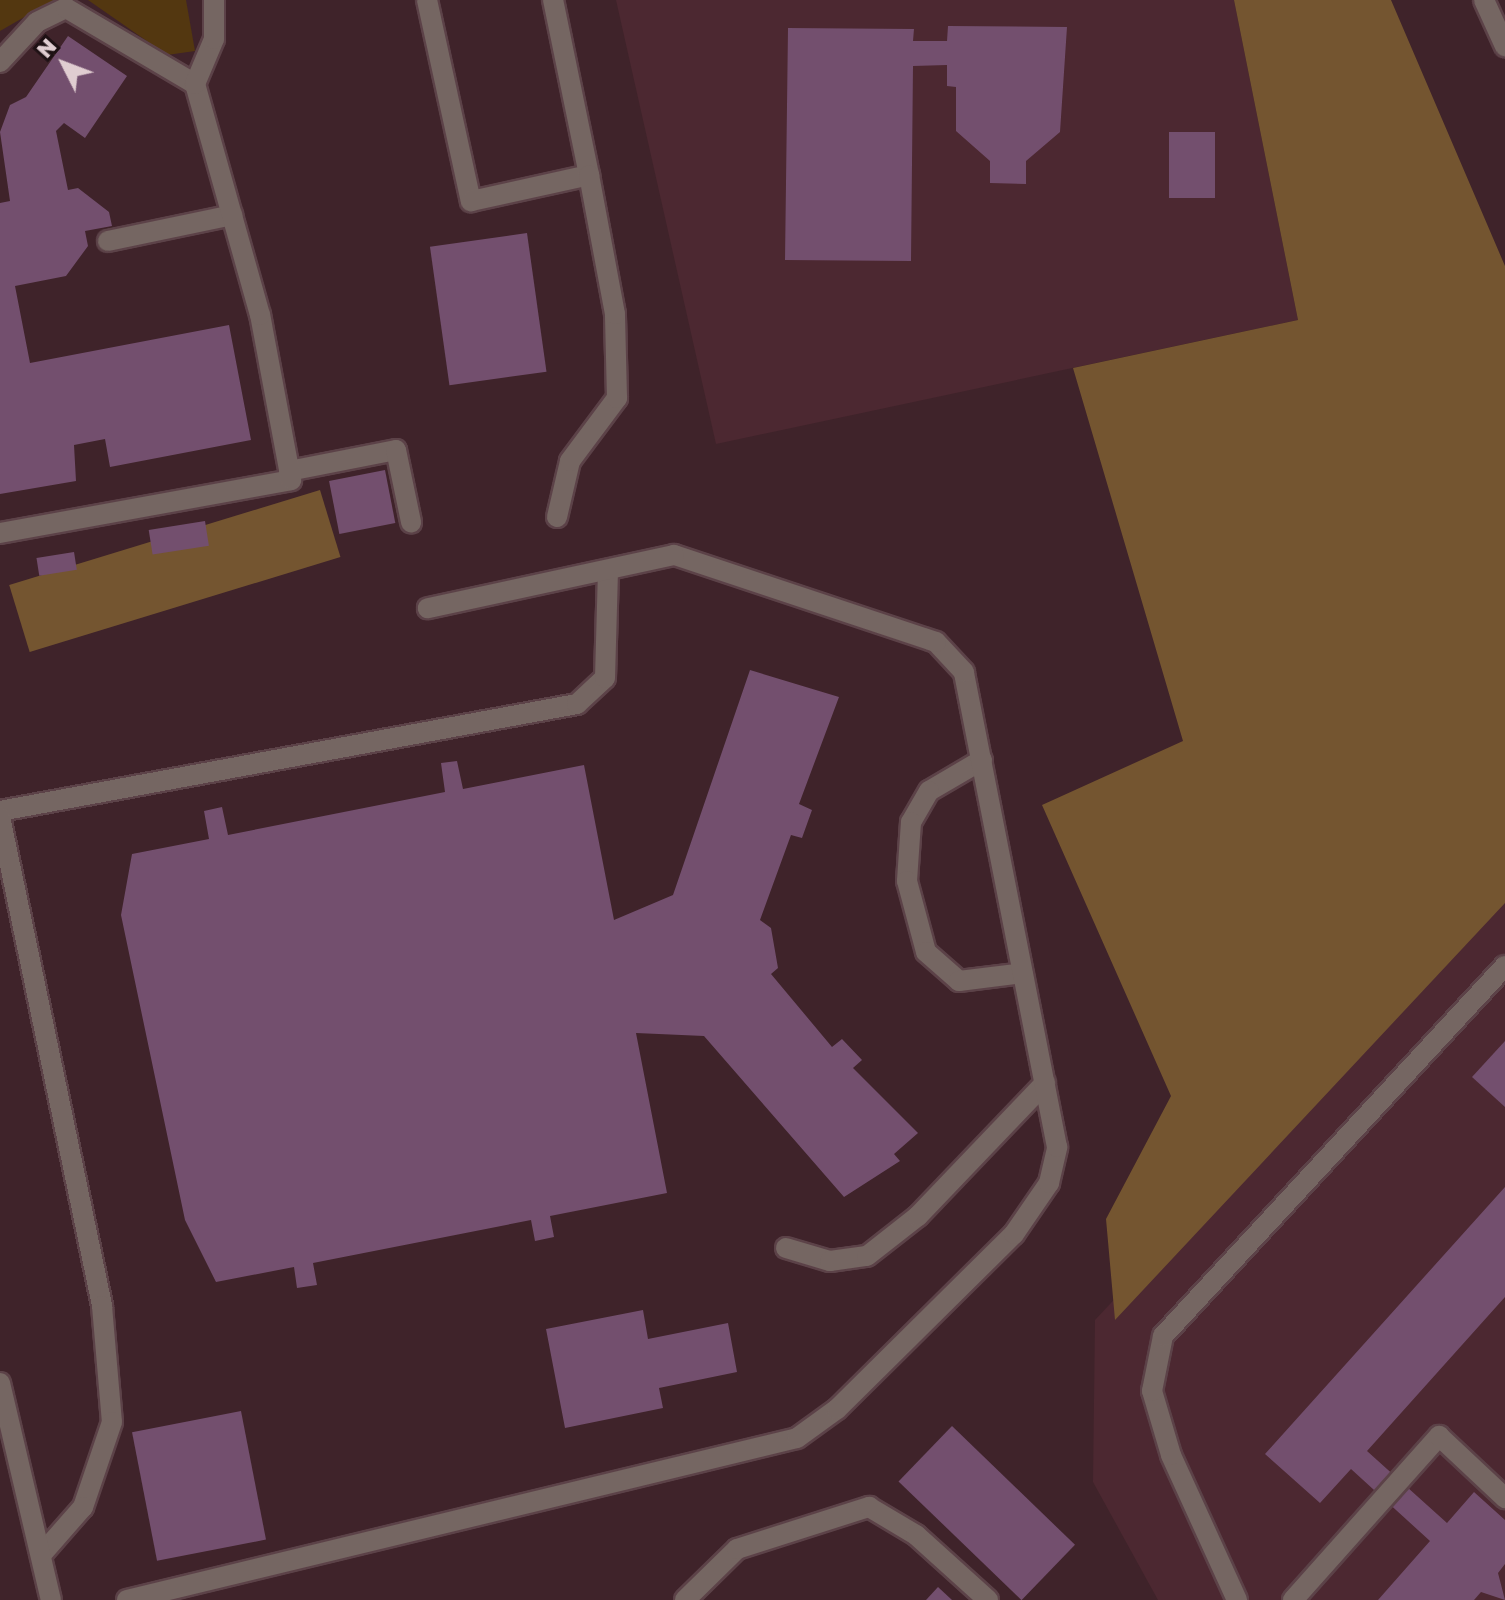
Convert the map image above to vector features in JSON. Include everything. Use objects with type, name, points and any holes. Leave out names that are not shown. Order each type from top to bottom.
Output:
[{"type":"lane","points":[[0,533],[291,480],[260,315],[195,84],[214,39],[214,0]]},
{"type":"lane","points":[[427,0],[471,201],[589,175]]},
{"type":"lane","points":[[553,0],[615,314],[617,398],[570,461],[557,517]]},
{"type":"lane","points":[[1484,0],[1505,46]]},
{"type":"lane","points":[[0,62],[37,22],[66,8],[195,84]]},
{"type":"lane","points":[[108,241],[232,215]]},
{"type":"lane","points":[[289,471],[396,450],[411,522]]},
{"type":"lane","points":[[127,1600],[797,1438],[837,1409],[1014,1234],[1049,1183],[1057,1147],[964,672],[936,642],[674,555],[428,608]]},
{"type":"lane","points":[[41,1555],[83,1507],[112,1422],[99,1292],[0,814],[577,704],[605,678],[608,570]]},
{"type":"lane","points":[[982,760],[929,791],[911,822],[907,881],[926,952],[959,981],[1023,973]]},
{"type":"lane","points":[[1237,1600],[1171,1455],[1152,1391],[1163,1336],[1505,966]]},
{"type":"lane","points":[[786,1248],[830,1261],[867,1256],[918,1216],[1045,1083]]},
{"type":"lane","points":[[0,1383],[51,1600]]},
{"type":"lane","points":[[1293,1600],[1439,1436],[1505,1498]]},
{"type":"lane","points":[[685,1600],[737,1549],[869,1507],[916,1535],[988,1600]]},
{"type":"shaded area","points":[[0,0],[54,0],[0,31]]},
{"type":"shaded area","points":[[88,0],[186,0],[195,51],[167,55]]},
{"type":"shaded area","points":[[616,0],[1234,0],[1298,320],[716,444]]},
{"type":"shaded area","points":[[1234,0],[1391,0],[1505,266],[1505,903],[1115,1320],[1106,1219],[1171,1096],[1042,805],[1183,741],[1073,368],[1298,320]]},
{"type":"shaded area","points":[[320,490],[340,557],[30,652],[9,585]]},
{"type":"shaded area","points":[[1505,883],[1505,1600],[1158,1600],[1093,1482],[1095,1320]]},
{"type":"building","points":[[948,26],[1067,27],[1060,132],[1026,161],[1026,184],[990,183],[990,161],[956,131],[956,87],[947,86],[947,65],[913,66],[911,261],[785,260],[788,28],[914,29],[913,41],[947,41]]},
{"type":"building","points":[[68,36],[127,76],[85,138],[64,123],[56,131],[68,190],[78,188],[109,212],[112,226],[85,231],[88,246],[66,276],[15,286],[30,363],[229,325],[251,440],[110,467],[105,439],[74,445],[76,481],[0,494],[0,203],[10,201],[0,132],[10,105],[26,97]]},
{"type":"building","points":[[1169,132],[1215,132],[1215,198],[1169,198]]},
{"type":"building","points":[[527,233],[546,372],[449,385],[430,247]]},
{"type":"building","points":[[385,470],[395,523],[339,534],[329,481]]},
{"type":"building","points":[[205,521],[209,546],[153,555],[149,530]]},
{"type":"building","points":[[74,552],[77,570],[39,576],[36,558]]},
{"type":"building","points":[[750,670],[839,697],[799,804],[812,810],[802,838],[791,835],[760,920],[771,928],[778,968],[771,974],[832,1047],[842,1039],[862,1060],[853,1068],[918,1133],[894,1154],[900,1161],[844,1197],[704,1036],[636,1033],[667,1193],[550,1216],[554,1237],[535,1241],[531,1220],[313,1263],[317,1285],[297,1288],[294,1267],[216,1282],[185,1220],[121,915],[132,854],[209,839],[204,811],[222,807],[228,835],[445,792],[441,763],[457,761],[463,789],[584,765],[614,920],[673,895]]},
{"type":"building","points":[[1505,1041],[1505,1107],[1472,1077]]},
{"type":"building","points":[[1505,1187],[1505,1297],[1367,1451],[1447,1523],[1474,1492],[1505,1520],[1505,1564],[1498,1573],[1505,1600],[1481,1592],[1474,1600],[1378,1600],[1430,1541],[1351,1469],[1320,1503],[1265,1454]]},
{"type":"building","points":[[643,1310],[648,1339],[728,1323],[737,1372],[659,1388],[663,1408],[565,1428],[546,1329]]},
{"type":"building","points":[[241,1411],[266,1540],[157,1561],[132,1432]]},
{"type":"building","points":[[952,1426],[1075,1545],[1021,1600],[899,1481]]},
{"type":"building","points":[[938,1587],[952,1600],[926,1600]]}]
